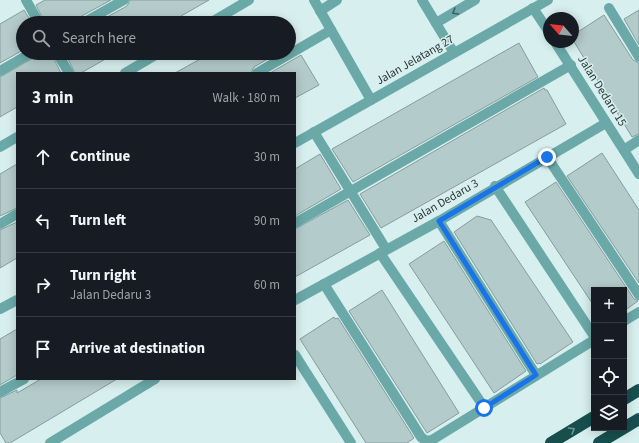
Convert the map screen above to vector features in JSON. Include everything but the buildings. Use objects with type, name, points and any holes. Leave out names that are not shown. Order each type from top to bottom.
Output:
[{"type":"highway","points":[[627,397],[639,390]]},
{"type":"highway","points":[[551,443],[591,419]]},
{"type":"highway","points":[[599,443],[639,419]]},
{"type":"street","points":[[26,0],[35,16]]},
{"type":"street","points":[[95,16],[124,0]]},
{"type":"street","points":[[222,16],[248,0]]},
{"type":"street","points":[[314,0],[371,100]]},
{"type":"street","points":[[320,11],[337,0]]},
{"type":"street","points":[[422,0],[454,53]]},
{"type":"street","points":[[436,23],[475,0]]},
{"type":"street","name":"Jalan Jelatang 27","points":[[296,142],[548,0]]},
{"type":"street","points":[[533,8],[543,23]]},
{"type":"street","points":[[609,8],[639,57]]},
{"type":"street","points":[[296,50],[331,30]]},
{"type":"street","name":"Jalan Dedaru 15","points":[[559,48],[639,174]]},
{"type":"street","points":[[0,71],[19,60]]},
{"type":"street","points":[[61,60],[68,72]]},
{"type":"street","points":[[127,72],[147,60]]},
{"type":"street","points":[[259,72],[279,60]]},
{"type":"street","points":[[296,223],[571,65]]},
{"type":"street","name":"Jalan Dedaru 3","points":[[296,299],[439,221],[495,186],[606,123]]},
{"type":"street","points":[[314,132],[351,191],[383,251],[484,408]]},
{"type":"street","points":[[0,147],[16,138]]},
{"type":"street","points":[[624,150],[639,140]]},
{"type":"street","points":[[547,157],[639,295]]},
{"type":"street","points":[[495,186],[591,331]]},
{"type":"street","points":[[0,224],[16,215]]},
{"type":"street","points":[[439,221],[536,375]]},
{"type":"street","points":[[324,284],[421,437],[426,441],[432,440],[591,342]]},
{"type":"street","points":[[0,310],[16,301]]},
{"type":"street","points":[[627,319],[639,312]]},
{"type":"street","points":[[296,357],[351,443]]},
{"type":"street","points":[[0,392],[22,380]]},
{"type":"street","points":[[50,443],[153,380]]},
{"type":"route","points":[[484,408],[536,375],[439,221],[495,186],[547,157]]}]
